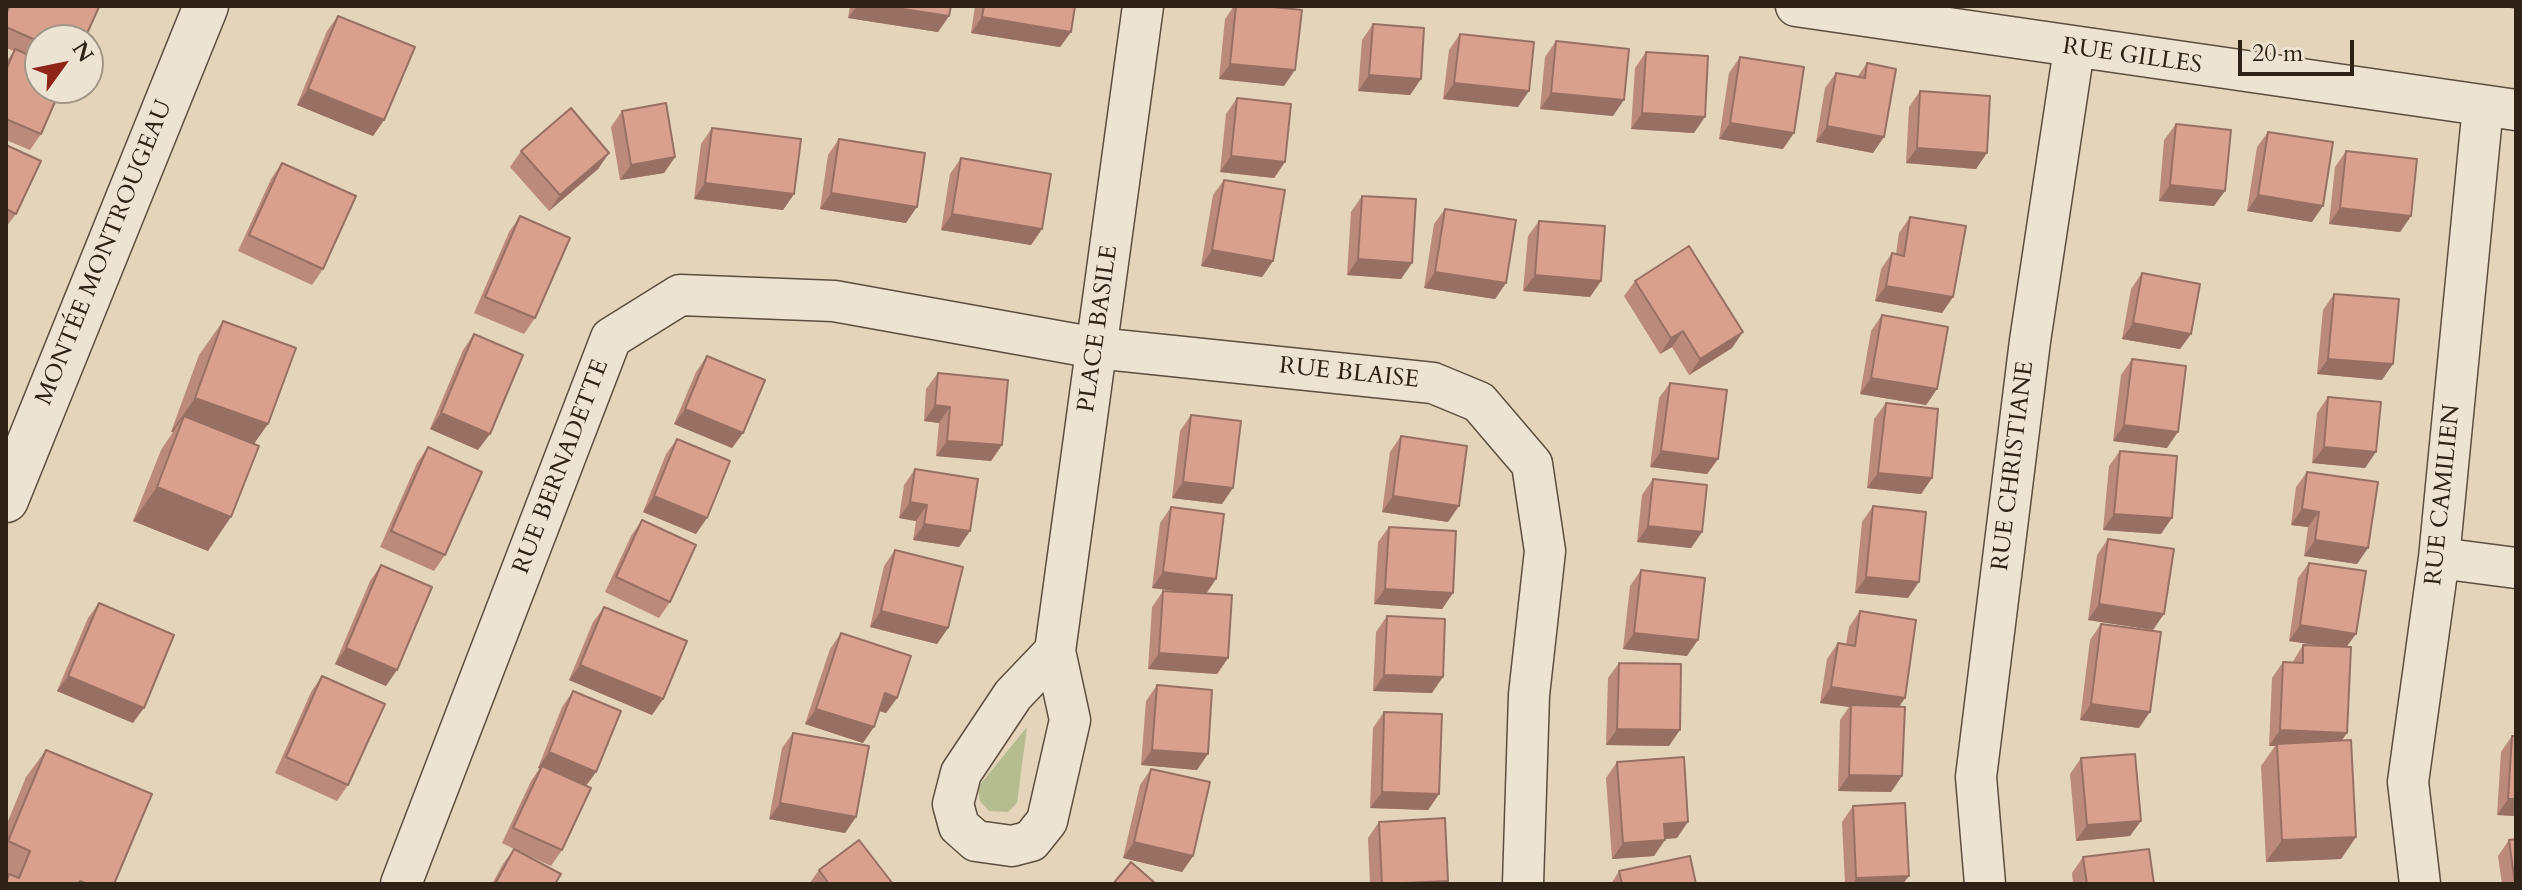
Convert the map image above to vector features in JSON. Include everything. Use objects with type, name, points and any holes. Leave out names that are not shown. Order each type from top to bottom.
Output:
[{"type":"street","name":"MONTÉE MONTROUGEAU","points":[[6,500],[206,6]]},
{"type":"street","name":"PLACE BASILE","points":[[1055,651],[1143,6]]},
{"type":"street","name":"RUE GILLES","points":[[1796,6],[2074,49],[2499,108]]},
{"type":"street","name":"RUE CHRISTIANE","points":[[1985,884],[1976,777],[2030,341],[2074,49]]},
{"type":"street","name":"RUE CAMILIEN","points":[[2420,884],[2408,782],[2499,108]]},
{"type":"street","name":"RUE BERNADETTE","points":[[401,884],[611,338],[680,295],[834,301],[1096,348]]},
{"type":"street","name":"RUE BLAISE","points":[[1096,348],[1433,383],[1479,402],[1532,464],[1545,551],[1529,695],[1523,884]]},
{"type":"street","points":[[2439,558],[2516,568]]},
{"type":"green space","points":[[1027,727],[1017,803],[1008,812],[989,811],[980,801],[978,787]]},
{"type":"building","points":[[10,6],[99,7],[91,24],[24,24],[24,35],[6,27],[6,14]]},
{"type":"building","points":[[883,6],[951,6],[949,16]]},
{"type":"building","points":[[984,6],[1075,6],[1071,32],[982,17]]},
{"type":"building","points":[[1236,6],[1302,10],[1295,70],[1230,64]]},
{"type":"building","points":[[338,16],[415,47],[384,120],[308,89]]},
{"type":"building","points":[[1373,24],[1424,28],[1421,79],[1369,75]]},
{"type":"building","points":[[1460,34],[1534,42],[1529,91],[1454,83]]},
{"type":"building","points":[[1556,41],[1629,49],[1624,100],[1551,93]]},
{"type":"building","points":[[15,49],[24,53],[24,104],[54,104],[41,134],[6,119],[6,70]]},
{"type":"building","points":[[1646,52],[1708,56],[1705,117],[1642,113]]},
{"type":"building","points":[[1740,57],[1804,67],[1794,133],[1730,123]]},
{"type":"building","points":[[1867,63],[1896,69],[1884,137],[1827,126],[1836,73],[1865,78]]},
{"type":"building","points":[[1920,91],[1990,96],[1987,153],[1917,148]]},
{"type":"building","points":[[1237,98],[1291,104],[1285,162],[1231,156]]},
{"type":"building","points":[[666,103],[675,157],[631,165],[622,111]]},
{"type":"building","points":[[571,108],[609,153],[560,195],[521,151]]},
{"type":"building","points":[[2176,124],[2231,130],[2225,191],[2170,185]]},
{"type":"building","points":[[712,128],[801,139],[794,194],[705,183]]},
{"type":"building","points":[[2268,132],[2333,142],[2323,206],[2258,195]]},
{"type":"building","points":[[839,139],[925,153],[917,207],[831,193]]},
{"type":"building","points":[[6,145],[41,161],[16,214],[6,209]]},
{"type":"building","points":[[2346,151],[2417,159],[2411,216],[2340,208]]},
{"type":"building","points":[[961,158],[1051,174],[1042,229],[952,214]]},
{"type":"building","points":[[282,163],[356,196],[323,269],[249,235]]},
{"type":"building","points":[[1224,180],[1285,190],[1273,261],[1212,250]]},
{"type":"building","points":[[1362,196],[1416,199],[1412,263],[1358,259]]},
{"type":"building","points":[[1445,209],[1516,220],[1506,283],[1435,272]]},
{"type":"building","points":[[520,216],[570,238],[535,318],[485,297]]},
{"type":"building","points":[[1910,217],[1966,226],[1953,297],[1886,286],[1892,253],[1904,256]]},
{"type":"building","points":[[1539,221],[1605,226],[1601,281],[1535,275]]},
{"type":"building","points":[[1689,246],[1743,332],[1700,359],[1683,331],[1671,338],[1635,281]]},
{"type":"building","points":[[2142,273],[2200,284],[2191,334],[2133,323]]},
{"type":"building","points":[[2334,294],[2399,299],[2393,364],[2328,359]]},
{"type":"building","points":[[1882,315],[1948,327],[1937,389],[1871,378]]},
{"type":"building","points":[[223,321],[296,348],[268,424],[195,398]]},
{"type":"building","points":[[474,334],[523,355],[490,434],[441,413]]},
{"type":"building","points":[[707,356],[765,380],[743,433],[685,409]]},
{"type":"building","points":[[2132,359],[2186,366],[2178,432],[2124,425]]},
{"type":"building","points":[[938,373],[1008,380],[1002,445],[947,441],[950,407],[935,405]]},
{"type":"building","points":[[1670,383],[1727,390],[1718,459],[1661,451]]},
{"type":"building","points":[[2328,397],[2381,402],[2376,452],[2324,447]]},
{"type":"building","points":[[1886,403],[1938,409],[1932,478],[1878,473]]},
{"type":"building","points":[[1191,415],[1241,421],[1233,488],[1183,482]]},
{"type":"building","points":[[184,416],[259,446],[231,517],[157,487]]},
{"type":"building","points":[[1401,436],[1467,446],[1459,506],[1393,496]]},
{"type":"building","points":[[677,439],[730,461],[707,518],[654,496]]},
{"type":"building","points":[[428,447],[482,472],[445,555],[391,531]]},
{"type":"building","points":[[2120,451],[2177,456],[2172,518],[2114,514]]},
{"type":"building","points":[[915,469],[978,479],[970,531],[924,524],[927,505],[910,502]]},
{"type":"building","points":[[2307,472],[2378,482],[2368,548],[2315,540],[2319,512],[2302,509]]},
{"type":"building","points":[[1653,479],[1707,485],[1702,532],[1648,526]]},
{"type":"building","points":[[1873,506],[1926,512],[1919,582],[1866,577]]},
{"type":"building","points":[[1171,507],[1224,514],[1216,579],[1163,572]]},
{"type":"building","points":[[642,520],[696,545],[670,602],[616,577]]},
{"type":"building","points":[[1389,527],[1456,531],[1453,593],[1385,589]]},
{"type":"building","points":[[2108,539],[2174,549],[2164,614],[2099,604]]},
{"type":"building","points":[[895,550],[963,567],[948,628],[881,611]]},
{"type":"building","points":[[2309,563],[2366,571],[2356,634],[2300,625]]},
{"type":"building","points":[[381,565],[432,587],[397,670],[346,648]]},
{"type":"building","points":[[1641,570],[1705,578],[1698,640],[1634,633]]},
{"type":"building","points":[[1163,591],[1232,595],[1228,658],[1159,653]]},
{"type":"building","points":[[99,603],[174,635],[144,708],[68,676]]},
{"type":"building","points":[[604,607],[687,641],[663,699],[580,665]]},
{"type":"building","points":[[1860,611],[1916,620],[1905,698],[1831,687],[1838,643],[1855,646]]},
{"type":"building","points":[[1387,616],[1445,619],[1443,677],[1384,675]]},
{"type":"building","points":[[2101,624],[2161,632],[2150,712],[2091,704]]},
{"type":"building","points":[[841,633],[911,656],[897,698],[885,693],[874,727],[816,709]]},
{"type":"building","points":[[2303,645],[2351,647],[2347,733],[2280,730],[2283,662],[2303,663]]},
{"type":"building","points":[[1619,663],[1681,664],[1680,730],[1617,729]]},
{"type":"building","points":[[322,676],[385,704],[348,785],[286,757]]},
{"type":"building","points":[[1157,685],[1212,690],[1208,754],[1152,750]]},
{"type":"building","points":[[573,691],[621,711],[596,772],[549,752]]},
{"type":"building","points":[[1851,705],[1905,707],[1902,776],[1849,775]]},
{"type":"building","points":[[1384,712],[1442,714],[1439,794],[1382,792]]},
{"type":"building","points":[[793,733],[869,746],[856,817],[780,803]]},
{"type":"building","points":[[2512,736],[2516,736],[2516,799],[2508,799]]},
{"type":"building","points":[[2351,740],[2356,837],[2282,840],[2277,744]]},
{"type":"building","points":[[46,750],[152,794],[114,884],[80,881],[78,884],[6,884],[9,874],[19,878],[30,851],[8,841]]},
{"type":"building","points":[[2135,754],[2141,821],[2087,825],[2081,758]]},
{"type":"building","points":[[1684,757],[1688,822],[1664,824],[1665,840],[1623,843],[1617,762]]},
{"type":"building","points":[[542,766],[591,788],[562,850],[513,828]]},
{"type":"building","points":[[1151,769],[1210,782],[1193,856],[1134,842]]},
{"type":"building","points":[[1905,803],[1909,876],[1856,878],[1853,806]]},
{"type":"building","points":[[1445,818],[1448,881],[1382,884],[1379,822]]},
{"type":"building","points":[[2516,839],[2516,884],[2515,884],[2509,840]]},
{"type":"building","points":[[859,840],[893,884],[829,884],[819,870]]},
{"type":"building","points":[[514,849],[561,874],[555,884],[495,884]]},
{"type":"building","points":[[2149,849],[2154,884],[2087,884],[2083,857]]},
{"type":"building","points":[[1690,856],[1696,884],[1622,884],[1619,871]]},
{"type":"building","points":[[1131,862],[1156,884],[1113,884]]}]
